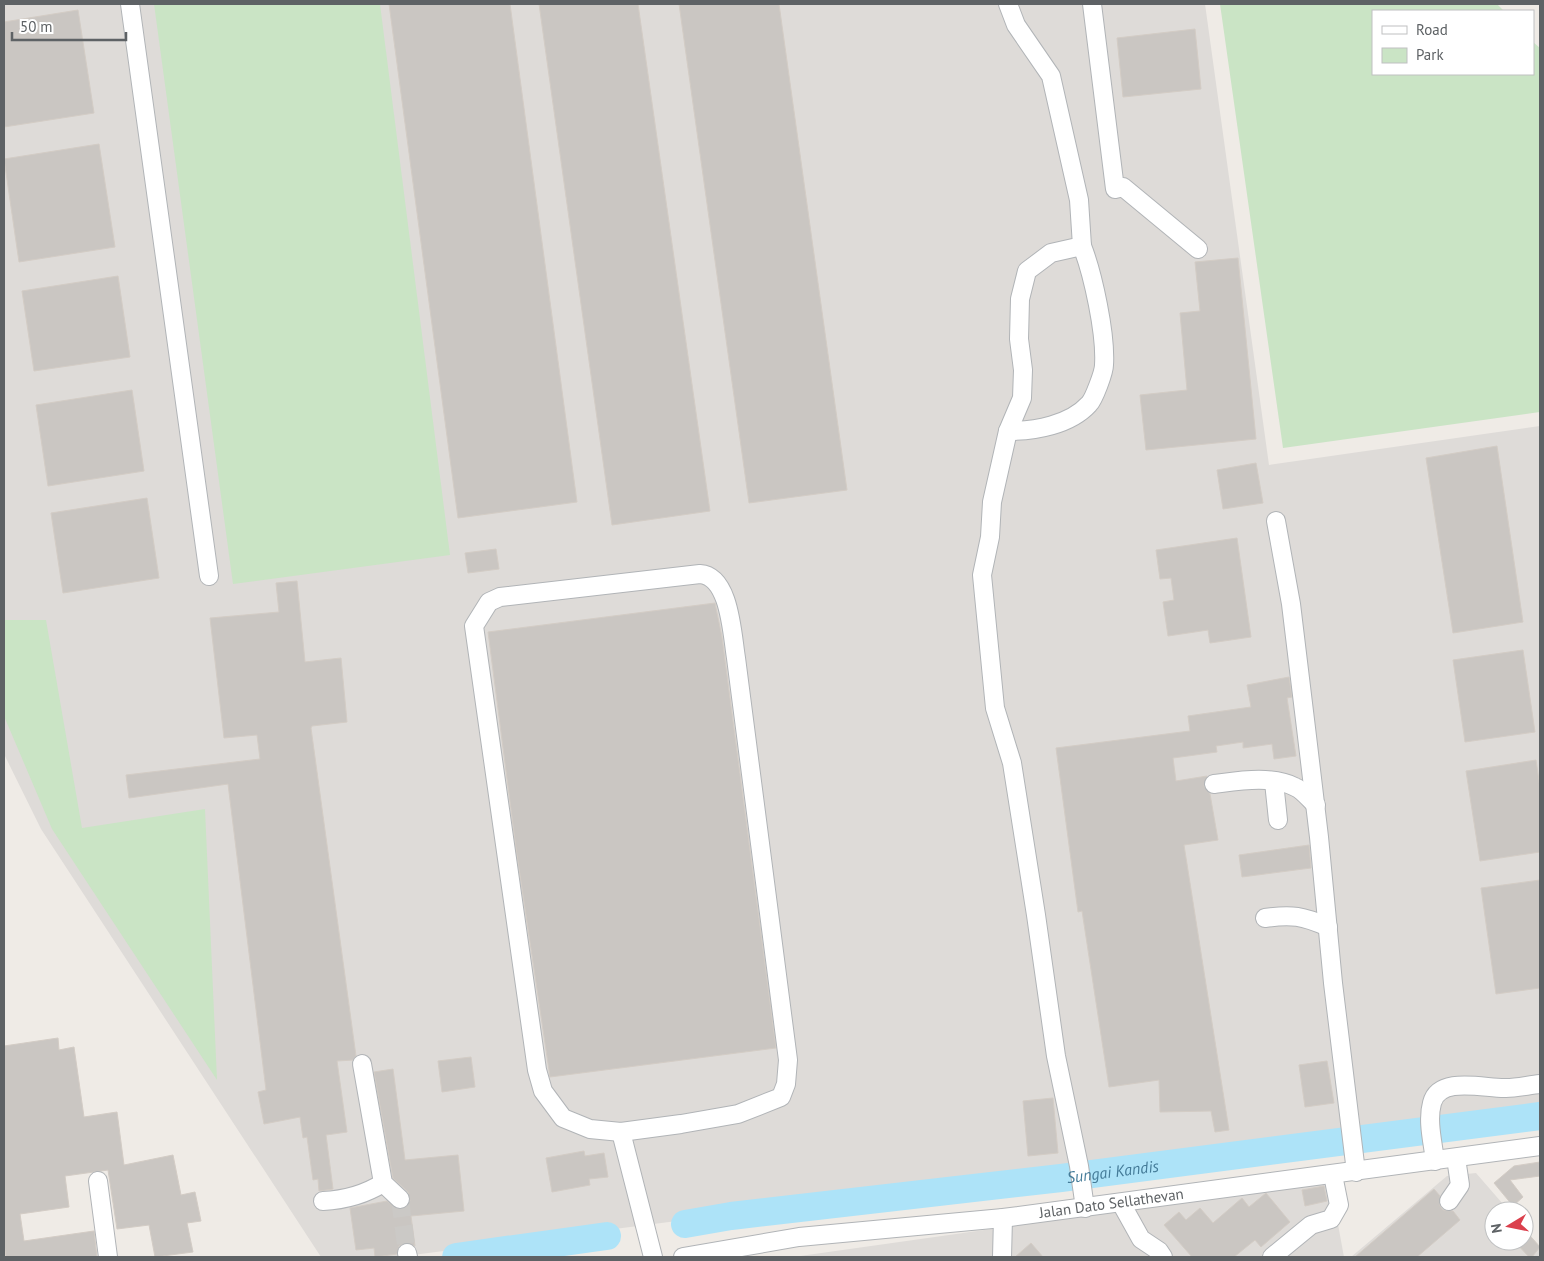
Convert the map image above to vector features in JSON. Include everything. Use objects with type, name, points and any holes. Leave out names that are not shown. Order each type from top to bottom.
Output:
[{"type":"street","points":[[130,4],[209,576]]},
{"type":"street","points":[[1008,4],[1016,25],[1050,76],[1079,200],[1082,246],[1090,265],[1100,322],[1104,366],[1091,403],[1077,414],[1035,431],[1008,431]]},
{"type":"street","points":[[1092,4],[1115,189],[1123,187],[1198,249]]},
{"type":"street","points":[[1082,246],[1050,253],[1027,272],[1020,299],[1019,339],[1023,370],[1022,398],[1008,431],[992,502],[990,537],[982,575],[995,708],[1012,763],[1056,1056],[1080,1172],[1083,1200]]},
{"type":"street","points":[[1276,521],[1291,604],[1316,805],[1355,1164]]},
{"type":"street","points":[[710,574],[724,595],[736,658],[788,1060],[786,1084],[781,1097],[738,1114],[621,1132],[590,1129],[563,1118],[543,1091],[537,1070],[474,626],[489,602],[500,597],[710,574]]},
{"type":"street","points":[[1214,784],[1253,779],[1274,782],[1296,787],[1316,805]]},
{"type":"street","points":[[1274,782],[1278,820]]},
{"type":"street","points":[[1265,918],[1294,915],[1328,927]]},
{"type":"street","points":[[362,1064],[383,1183],[400,1199]]},
{"type":"street","points":[[1435,1161],[1431,1125],[1432,1102],[1442,1089],[1464,1084],[1505,1088],[1540,1084]]},
{"type":"street","points":[[621,1132],[653,1257]]},
{"type":"street","name":"Jalan Dato Sellathevan","points":[[683,1257],[799,1237],[1003,1218],[1083,1200],[1121,1203],[1333,1175],[1355,1164],[1435,1161],[1540,1146]]},
{"type":"street","points":[[1449,1201],[1460,1185],[1456,1158]]},
{"type":"street","points":[[1272,1257],[1311,1225],[1331,1218],[1338,1205],[1333,1175]]},
{"type":"street","points":[[98,1181],[108,1257]]},
{"type":"street","points":[[322,1201],[353,1197],[370,1192],[383,1183]]},
{"type":"street","points":[[1121,1203],[1141,1239],[1163,1257]]},
{"type":"street","points":[[1002,1257],[1003,1218]]},
{"type":"shaded area","points":[[4,4],[1205,4],[1269,465],[1540,426],[1540,1110],[397,1257],[321,1257],[41,829],[4,754]]},
{"type":"shaded area","points":[[1476,1173],[1500,1201],[1484,1201],[1484,1251],[1534,1251],[1534,1240],[1540,1247],[1540,1257],[1351,1257],[1447,1176]]},
{"type":"shaded area","points":[[1330,1181],[1344,1257],[793,1257]]},
{"type":"green space","points":[[154,4],[380,4],[450,555],[233,584]]},
{"type":"green space","points":[[1220,4],[1497,4],[1503,10],[1372,10],[1372,75],[1534,75],[1534,43],[1540,48],[1540,412],[1283,448]]},
{"type":"green space","points":[[4,620],[46,620],[82,828],[205,809],[217,1080],[52,829],[4,716]]},
{"type":"building","points":[[389,4],[510,4],[577,502],[458,518]]},
{"type":"building","points":[[539,4],[638,4],[710,511],[612,525]]},
{"type":"building","points":[[679,4],[779,4],[847,490],[749,503]]},
{"type":"building","points":[[78,10],[94,113],[4,127],[4,22]]},
{"type":"building","points":[[1195,29],[1201,89],[1123,97],[1117,38]]},
{"type":"building","points":[[99,144],[115,247],[19,262],[4,159]]},
{"type":"building","points":[[1238,258],[1256,439],[1146,450],[1140,395],[1187,390],[1180,313],[1200,311],[1195,262]]},
{"type":"building","points":[[118,276],[130,357],[34,371],[22,291]]},
{"type":"building","points":[[132,390],[144,471],[48,486],[36,405]]},
{"type":"building","points":[[1497,446],[1523,622],[1453,633],[1426,458]]},
{"type":"building","points":[[1256,463],[1263,503],[1223,509],[1217,470]]},
{"type":"building","points":[[147,498],[159,578],[63,593],[51,513]]},
{"type":"building","points":[[1237,538],[1251,637],[1210,643],[1208,630],[1168,636],[1163,602],[1174,600],[1171,578],[1160,579],[1156,550]]},
{"type":"building","points":[[496,549],[499,569],[468,573],[465,553]]},
{"type":"building","points":[[297,581],[305,662],[341,658],[347,722],[312,726],[311,728],[356,1056],[353,1060],[337,1061],[347,1132],[326,1135],[333,1189],[319,1191],[318,1179],[313,1180],[307,1137],[303,1138],[300,1117],[264,1124],[258,1092],[266,1090],[228,784],[129,798],[126,775],[260,759],[257,735],[224,738],[210,618],[279,612],[276,583]]},
{"type":"building","points":[[715,603],[722,637],[776,1048],[550,1077],[516,848],[488,632]]},
{"type":"building","points":[[1523,650],[1535,732],[1465,742],[1453,660]]},
{"type":"building","points":[[1289,677],[1292,697],[1287,698],[1296,756],[1274,759],[1272,744],[1243,748],[1243,742],[1216,746],[1217,752],[1173,758],[1176,781],[1207,776],[1204,786],[1210,794],[1218,840],[1184,845],[1229,1130],[1215,1132],[1211,1111],[1160,1112],[1159,1080],[1109,1087],[1082,911],[1078,912],[1056,748],[1190,731],[1188,716],[1251,707],[1247,685]]},
{"type":"building","points":[[1536,760],[1540,787],[1540,852],[1480,861],[1466,771]]},
{"type":"building","points":[[1309,845],[1311,868],[1242,877],[1239,855]]},
{"type":"building","points":[[1540,880],[1540,988],[1496,994],[1481,888]]},
{"type":"building","points":[[58,1038],[59,1050],[74,1047],[84,1117],[117,1112],[124,1165],[173,1155],[181,1195],[195,1192],[201,1221],[187,1223],[193,1252],[155,1257],[149,1225],[117,1229],[108,1170],[65,1176],[69,1207],[20,1214],[24,1241],[94,1231],[97,1257],[6,1257],[4,1244],[4,1046]]},
{"type":"building","points":[[471,1057],[475,1087],[442,1092],[438,1061]]},
{"type":"building","points":[[1327,1061],[1334,1103],[1305,1107],[1299,1065]]},
{"type":"building","points":[[393,1069],[405,1160],[458,1155],[464,1211],[411,1216],[415,1246],[404,1243],[399,1246],[397,1254],[375,1257],[374,1248],[356,1250],[350,1208],[387,1201],[397,1209],[403,1209],[410,1201],[408,1192],[393,1178],[374,1072]]},
{"type":"building","points":[[1053,1098],[1058,1153],[1028,1156],[1023,1101]]},
{"type":"building","points":[[584,1151],[585,1156],[604,1153],[608,1177],[589,1179],[590,1185],[552,1192],[546,1158]]},
{"type":"building","points":[[1540,1162],[1540,1176],[1510,1180],[1523,1197],[1519,1201],[1509,1201],[1494,1183],[1514,1166]]},
{"type":"building","points":[[1324,1186],[1327,1201],[1305,1206],[1302,1190]]},
{"type":"building","points":[[1434,1189],[1440,1196],[1440,1206],[1443,1210],[1453,1211],[1460,1220],[1417,1257],[1355,1257]]},
{"type":"building","points":[[1266,1193],[1290,1222],[1261,1247],[1255,1240],[1234,1257],[1192,1257],[1164,1225],[1179,1212],[1186,1220],[1200,1208],[1213,1223],[1242,1198],[1249,1207]]},
{"type":"building","points":[[1534,1240],[1540,1247],[1532,1257],[1529,1257],[1523,1251],[1534,1251]]},
{"type":"building","points":[[1031,1243],[1043,1257],[1015,1257]]},
{"type":"waterway","name":"Sungai Kandis","points":[[685,1224],[731,1216],[1061,1178],[1540,1116]]},
{"type":"waterway","name":"Sungai Kandis","points":[[456,1257],[607,1236]]},
{"type":"tunnel","points":[[400,1199],[407,1253]]}]
